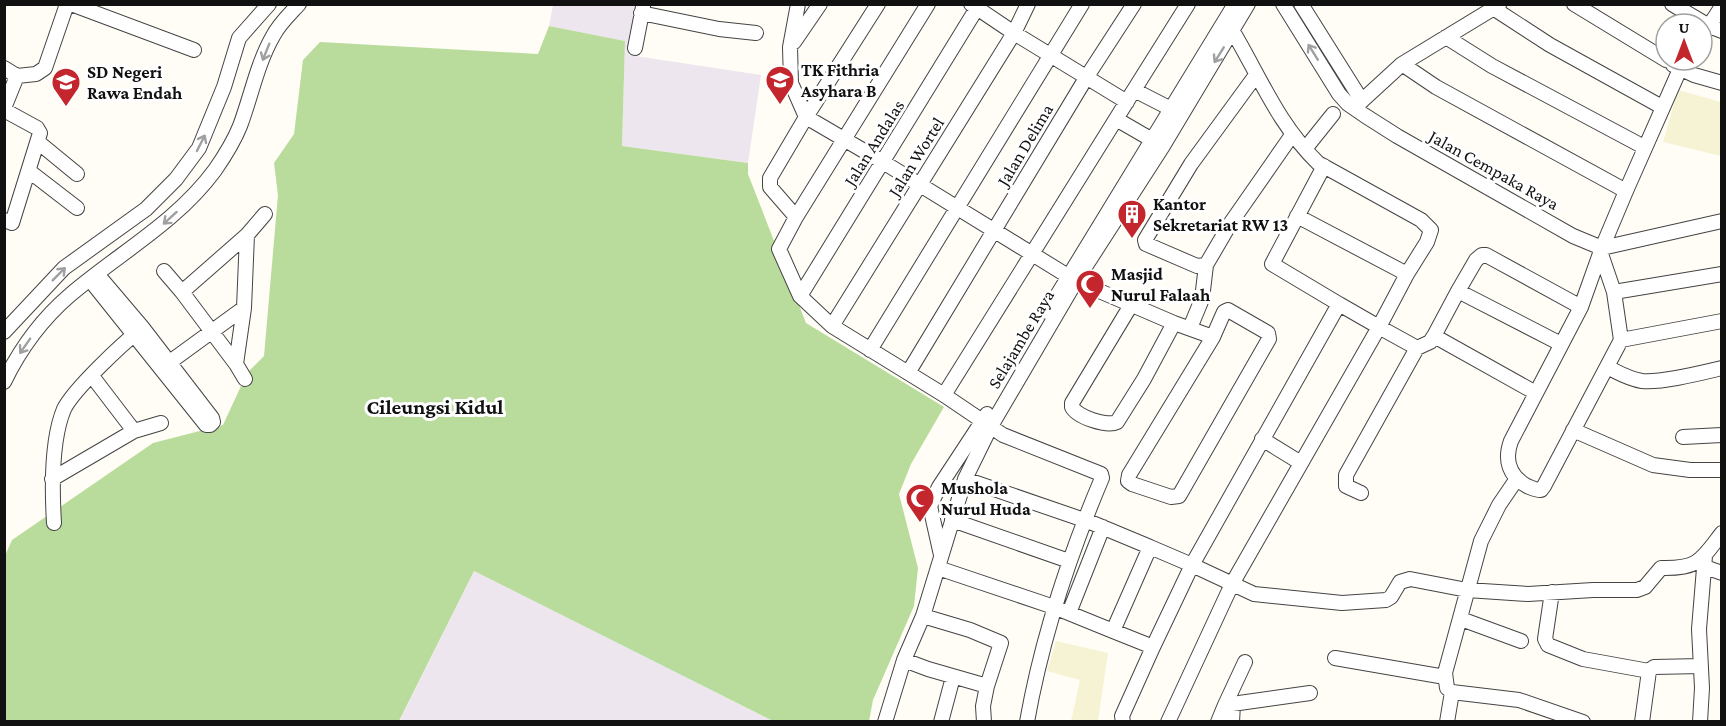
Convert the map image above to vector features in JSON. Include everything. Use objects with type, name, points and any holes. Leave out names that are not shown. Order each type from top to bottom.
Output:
[{"type":"street","points":[[4,68],[18,76],[36,74],[45,68],[69,4],[194,50]]},
{"type":"street","points":[[4,332],[10,316],[64,268],[146,209],[176,179],[199,148],[224,87],[239,38],[269,4]]},
{"type":"street","points":[[4,382],[36,330],[70,295],[164,224],[185,205],[214,170],[239,128],[273,35],[299,4]]},
{"type":"street","points":[[798,4],[790,47],[791,83],[806,117],[1072,278],[1131,305],[1201,332]]},
{"type":"street","points":[[790,47],[820,4]]},
{"type":"street","points":[[796,217],[770,187],[769,181],[806,117],[878,4]]},
{"type":"street","points":[[928,4],[796,217],[779,247],[779,252],[800,296],[832,326],[944,395],[1003,435],[1101,474],[1093,523],[1069,613]]},
{"type":"street","name":"Jalan Wortel","points":[[832,326],[1014,33],[1028,4]]},
{"type":"street","points":[[870,350],[1083,4]]},
{"type":"street","name":"Jalan Delima","points":[[908,373],[1086,78],[1134,4]]},
{"type":"street","points":[[944,395],[1188,4]]},
{"type":"street","points":[[1168,722],[1232,584],[1431,234],[1430,227],[1421,220],[1314,159],[1292,135],[1256,75],[1231,14],[1248,4]]},
{"type":"street","points":[[1283,4],[1354,100]]},
{"type":"street","points":[[1301,4],[1354,100]]},
{"type":"street","points":[[1574,4],[1654,53]]},
{"type":"street","points":[[974,6],[1086,78],[1176,111]]},
{"type":"street","name":"Jalan Andalas","points":[[800,296],[883,162],[974,6]]},
{"type":"street","points":[[1354,100],[1402,64],[1496,6],[1550,45],[1662,107]]},
{"type":"street","points":[[1714,27],[1722,6]]},
{"type":"street","points":[[634,48],[642,9],[719,29],[756,33]]},
{"type":"street","name":"Selajambe Raya","points":[[885,722],[904,660],[923,616],[965,478],[987,423],[1072,278],[1158,143],[1231,14]]},
{"type":"street","points":[[1446,37],[1492,66],[1644,147]]},
{"type":"street","points":[[1402,64],[1436,87],[1626,191]]},
{"type":"street","points":[[1601,251],[1614,292],[1621,340],[1541,490],[1536,490],[1516,480],[1508,464],[1508,448],[1581,307],[1601,251],[1644,147],[1662,107],[1684,72]]},
{"type":"street","points":[[1694,72],[1722,83]]},
{"type":"street","points":[[1206,265],[1197,266],[1148,244],[1145,240],[1191,164],[1256,75]]},
{"type":"street","points":[[4,220],[12,223],[40,133],[37,128],[4,109],[18,76]]},
{"type":"street","name":"Jalan Cempaka Raya","points":[[1354,100],[1370,120],[1601,251]]},
{"type":"street","points":[[1333,114],[1314,159],[1297,216],[1272,264],[1417,348]]},
{"type":"street","points":[[1116,119],[1158,143]]},
{"type":"street","points":[[1201,332],[1228,310],[1266,332],[1269,337],[1179,496],[1171,497],[1132,484],[1128,481],[1129,476],[1201,332],[1206,265],[1230,224],[1292,135]]},
{"type":"street","points":[[38,142],[77,174]]},
{"type":"street","points":[[29,171],[77,208]]},
{"type":"street","points":[[182,292],[247,235],[265,214]]},
{"type":"street","points":[[1297,216],[1407,274]]},
{"type":"street","points":[[1601,251],[1722,221]]},
{"type":"street","points":[[236,364],[244,308],[247,235]]},
{"type":"street","points":[[1361,493],[1346,486],[1346,475],[1417,348],[1430,342],[1476,260],[1486,255],[1581,307]]},
{"type":"street","points":[[164,271],[182,292],[245,379]]},
{"type":"street","points":[[1614,292],[1722,274]]},
{"type":"street","points":[[94,277],[165,365],[244,308]]},
{"type":"street","points":[[1458,291],[1561,344]]},
{"type":"street","points":[[1122,722],[1122,716],[1192,565],[1339,304]]},
{"type":"street","points":[[1131,305],[1072,404],[1077,413],[1108,425],[1117,422],[1144,379],[1174,323]]},
{"type":"street","points":[[1621,340],[1722,321]]},
{"type":"street","points":[[54,523],[52,479],[58,431],[64,410],[92,376],[138,331]]},
{"type":"street","points":[[1434,336],[1536,393]]},
{"type":"street","points":[[1607,367],[1622,376],[1644,381],[1691,375],[1722,368]]},
{"type":"street","points":[[92,376],[134,431]]},
{"type":"street","points":[[52,479],[134,431],[160,423]]},
{"type":"street","points":[[987,423],[939,487],[930,506],[940,561],[1153,647]]},
{"type":"street","points":[[1573,430],[1653,465],[1690,471],[1722,470]]},
{"type":"street","points":[[1683,437],[1722,435]]},
{"type":"street","points":[[1262,439],[1301,463]]},
{"type":"street","points":[[965,478],[1093,523],[1254,594],[1342,603],[1386,600],[1391,597],[1400,582],[1410,579],[1467,590],[1528,594],[1637,590],[1645,587],[1661,568],[1692,565],[1705,561],[1722,573]]},
{"type":"street","points":[[1516,480],[1499,505],[1481,541],[1445,677],[1447,688],[1452,692],[1519,700],[1582,722]]},
{"type":"street","points":[[952,520],[1069,561]]},
{"type":"street","points":[[1027,722],[1044,642],[1069,561],[1093,523]]},
{"type":"street","points":[[1700,722],[1699,629],[1705,561],[1722,533]]},
{"type":"street","points":[[1113,631],[1150,547]]},
{"type":"street","points":[[1552,592],[1545,639],[1548,645],[1583,659],[1649,671],[1654,668],[1701,666]]},
{"type":"street","points":[[923,616],[1000,642],[1001,646],[987,686],[984,722]]},
{"type":"street","points":[[1461,619],[1521,641]]},
{"type":"street","points":[[1335,658],[1445,677]]},
{"type":"street","points":[[904,660],[987,686]]},
{"type":"street","points":[[1218,722],[1229,705],[1245,662]]},
{"type":"street","points":[[1642,722],[1649,671]]},
{"type":"street","points":[[941,722],[953,677]]},
{"type":"street","points":[[1447,722],[1452,692]]},
{"type":"street","points":[[1229,705],[1310,693]]},
{"type":"street","points":[[1229,705],[1232,722]]},
{"type":"shaded area","points":[[553,5],[636,5],[629,55],[761,75],[748,163],[622,146],[625,41],[549,26]]},
{"type":"shaded area","points":[[1678,90],[1721,102],[1721,156],[1663,142]]},
{"type":"shaded area","points":[[474,571],[773,721],[399,722]]},
{"type":"shaded area","points":[[1056,641],[1108,653],[1098,721],[1071,721],[1080,680],[1047,671]]},
{"type":"green space","points":[[549,26],[625,41],[622,146],[748,163],[748,174],[806,323],[944,407],[911,464],[899,494],[918,568],[914,606],[873,700],[869,721],[773,721],[474,571],[399,721],[5,722],[4,558],[12,540],[153,443],[223,425],[247,373],[264,356],[278,195],[274,163],[294,134],[303,60],[320,42],[538,54]]},
{"type":"place","name":"TK Fithria Asyhara B","points":[[780,106]]},
{"type":"place","name":"SD Negeri Rawa Endah","points":[[66,108]]},
{"type":"place","name":"Kantor Sekretariat RW 13","points":[[1132,240]]},
{"type":"place","name":"Masjid Nurul Falaah","points":[[1090,310]]},
{"type":"place","name":"Mushola Nurul Huda","points":[[920,524]]},
{"type":"district","name":"Cileungsi Kidul","points":[[435,407]]}]
